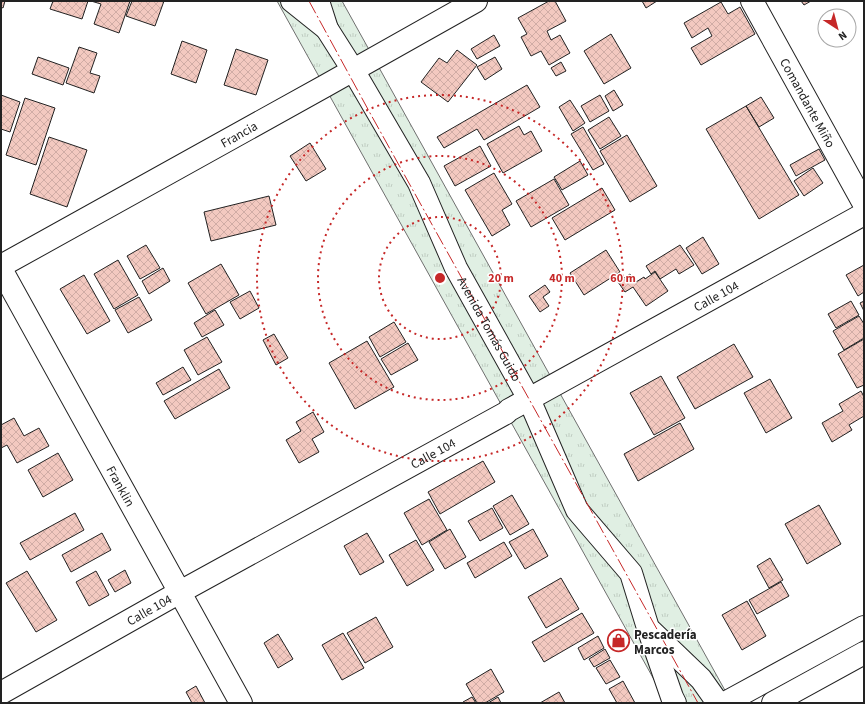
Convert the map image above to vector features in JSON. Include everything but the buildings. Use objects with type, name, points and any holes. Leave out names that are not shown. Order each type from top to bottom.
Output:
[{"type":"street","name":"Avenida Tomás Guido","points":[[292,1],[326,29],[353,70],[419,183],[456,268],[529,399],[576,510],[631,573],[648,628],[675,703]]},
{"type":"street","name":"Avenida Tomás Guido","points":[[318,1],[326,29]]},
{"type":"street","name":"Francia","points":[[1,268],[476,1]]},
{"type":"street","name":"Comandante Miño","points":[[752,1],[864,204]]},
{"type":"street","name":"Calle 104","points":[[1,693],[180,592],[864,214]]},
{"type":"street","name":"Franklin","points":[[1,268],[240,703]]},
{"type":"street","points":[[725,703],[864,627]]},
{"type":"street","name":"Avenida Tomás Guido","points":[[648,628],[701,679],[718,703]]},
{"type":"street","points":[[773,703],[864,653]]},
{"type":"green space","points":[[277,1],[342,1],[732,703],[667,703]]},
{"type":"power","points":[[309,1],[698,703]]},
{"type":"place","name":"Pescadería Marcos","points":[[619,641]]}]
